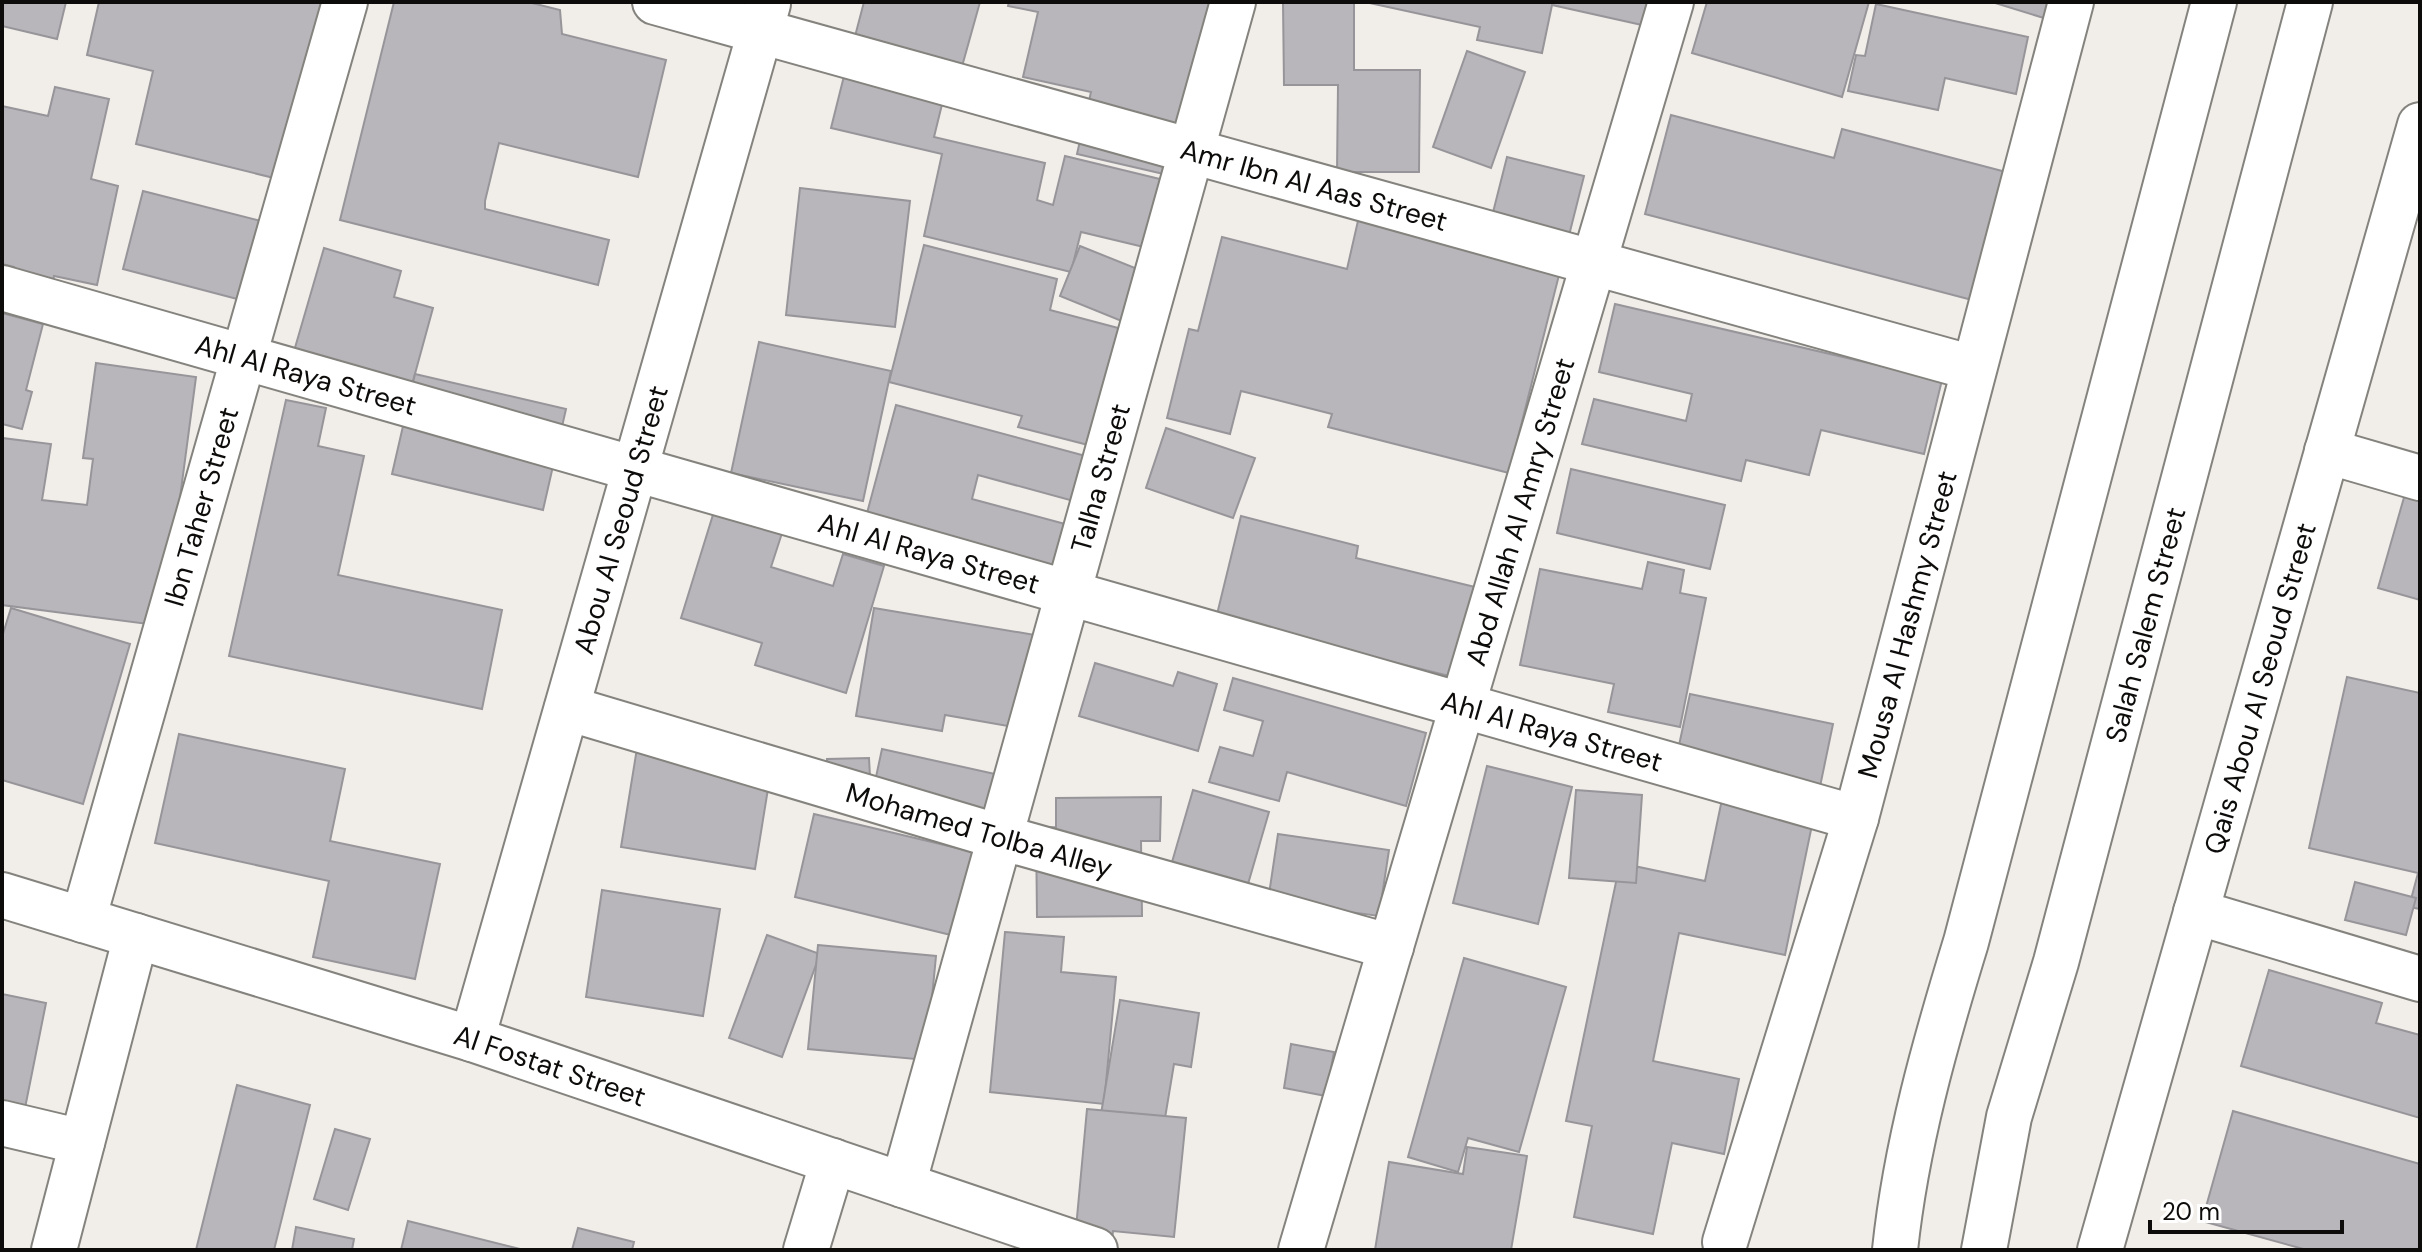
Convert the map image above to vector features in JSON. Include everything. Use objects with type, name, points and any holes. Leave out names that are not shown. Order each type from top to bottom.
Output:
[{"type":"main road","name":"Ibn Taher Street","points":[[83,920],[345,2]]},
{"type":"main road","name":"Amr Ibn Al Aas Street","points":[[655,2],[764,17],[1192,151],[1973,368]]},
{"type":"main road","name":"Talha Street","points":[[903,1185],[1233,2]]},
{"type":"main road","name":"Abd Allah Al Amry Street","points":[[1301,1250],[1671,2]]},
{"type":"main road","name":"Mousa Al Hashmy Street","points":[[1725,1242],[1856,818],[2071,2]]},
{"type":"main road","points":[[1895,1250],[1912,1140],[1936,1040],[1970,926],[2214,2]]},
{"type":"main road","name":"Salah Salem Street","points":[[1984,1250],[2009,1117],[2056,962],[2310,2]]},
{"type":"main road","name":"Abou Al Seoud Street","points":[[472,1039],[764,17]]},
{"type":"main road","name":"Qais Abou Al Seoud Street","points":[[2100,1250],[2420,125]]},
{"type":"main road","name":"Ahl Al Raya Street","points":[[2,288],[1856,818]]},
{"type":"main road","points":[[2327,451],[2420,478]]},
{"type":"main road","name":"Mohamed Tolba Alley","points":[[567,708],[1000,837],[1391,947]]},
{"type":"main road","name":"Al Fostat Street","points":[[2,895],[472,1039],[1095,1250]]},
{"type":"main road","points":[[2196,912],[2420,979]]},
{"type":"main road","points":[[54,1250],[136,936]]},
{"type":"main road","points":[[2,1123],[82,1142]]},
{"type":"main road","points":[[806,1250],[833,1161]]},
{"type":"building","points":[[2,2],[66,2],[57,39],[2,26]]},
{"type":"building","points":[[99,2],[324,2],[282,180],[136,144],[153,71],[87,55]]},
{"type":"building","points":[[394,2],[528,2],[560,10],[562,34],[666,60],[638,177],[499,143],[485,209],[609,240],[598,285],[340,220]]},
{"type":"building","points":[[864,2],[980,2],[961,70],[854,40]]},
{"type":"building","points":[[1009,2],[1220,2],[1181,178],[1077,154],[1091,92],[1023,77],[1038,12],[1008,6]]},
{"type":"building","points":[[1283,2],[1354,3],[1354,70],[1420,70],[1419,172],[1337,172],[1338,85],[1284,85]]},
{"type":"building","points":[[1365,2],[1647,2],[1642,25],[1552,5],[1542,53],[1477,40],[1480,27]]},
{"type":"building","points":[[1707,2],[1869,2],[1842,97],[1692,53]]},
{"type":"building","points":[[1992,2],[2052,2],[2047,19]]},
{"type":"building","points":[[1876,4],[2028,37],[2016,94],[1945,78],[1938,110],[1848,91],[1856,55],[1865,56]]},
{"type":"building","points":[[1467,51],[1525,72],[1491,168],[1433,147]]},
{"type":"building","points":[[849,56],[948,80],[934,137],[1045,163],[1037,200],[1053,205],[1065,156],[1164,180],[1148,248],[1081,232],[1071,272],[924,236],[942,154],[831,128]]},
{"type":"building","points":[[55,87],[109,99],[91,179],[118,186],[97,285],[54,276],[48,306],[7,297],[14,267],[2,264],[2,106],[48,116]]},
{"type":"building","points":[[1671,115],[1834,158],[1842,129],[2006,172],[1972,300],[1645,214]]},
{"type":"building","points":[[1507,157],[1584,176],[1509,473],[1328,427],[1332,414],[1241,391],[1230,434],[1167,418],[1189,329],[1198,331],[1222,237],[1347,269],[1360,212],[1485,244]]},
{"type":"building","points":[[800,188],[910,201],[895,327],[786,315]]},
{"type":"building","points":[[143,191],[261,221],[241,300],[123,269]]},
{"type":"building","points":[[924,245],[1057,279],[1050,310],[1122,329],[1092,446],[1018,427],[1022,416],[889,382]]},
{"type":"building","points":[[1080,246],[1145,272],[1124,322],[1060,296]]},
{"type":"building","points":[[324,248],[401,271],[394,297],[433,308],[410,392],[292,358]]},
{"type":"building","points":[[1615,304],[1942,380],[1924,454],[1821,430],[1809,475],[1746,460],[1741,481],[1582,444],[1594,399],[1686,421],[1692,394],[1599,372]]},
{"type":"building","points":[[2,313],[43,324],[26,390],[32,392],[22,429],[2,424]]},
{"type":"building","points":[[759,342],[891,371],[863,501],[731,473]]},
{"type":"building","points":[[96,363],[196,377],[163,626],[2,605],[2,438],[51,444],[42,500],[87,505],[93,459],[83,458]]},
{"type":"building","points":[[415,374],[566,409],[543,510],[392,474]]},
{"type":"building","points":[[286,400],[326,408],[318,446],[364,456],[338,575],[502,610],[482,709],[229,656]]},
{"type":"building","points":[[896,405],[1093,458],[1081,503],[978,475],[972,499],[1065,524],[1050,579],[863,528]]},
{"type":"building","points":[[1166,428],[1255,458],[1233,518],[1146,488]]},
{"type":"building","points":[[1571,469],[1725,505],[1710,569],[1557,533]]},
{"type":"building","points":[[2405,494],[2420,498],[2420,600],[2378,588]]},
{"type":"building","points":[[716,505],[784,527],[771,567],[833,586],[843,554],[884,566],[846,693],[755,665],[762,643],[681,618]]},
{"type":"building","points":[[1241,516],[1358,546],[1356,558],[1475,587],[1453,677],[1357,653],[1210,643]]},
{"type":"building","points":[[1648,562],[1684,570],[1680,593],[1706,598],[1680,727],[1608,712],[1614,684],[1520,665],[1540,569],[1642,589]]},
{"type":"building","points":[[11,608],[130,644],[83,804],[2,780],[2,637]]},
{"type":"building","points":[[874,608],[1035,635],[1019,728],[945,715],[942,731],[856,716]]},
{"type":"building","points":[[1095,663],[1173,686],[1178,672],[1217,684],[1198,751],[1079,716]]},
{"type":"building","points":[[2347,677],[2420,693],[2420,909],[2409,907],[2418,873],[2309,848]]},
{"type":"building","points":[[1233,678],[1426,733],[1406,806],[1287,772],[1279,801],[1209,782],[1220,747],[1253,756],[1263,721],[1224,710]]},
{"type":"building","points":[[1690,694],[1833,724],[1785,955],[1679,933],[1653,1061],[1739,1079],[1724,1154],[1672,1143],[1653,1234],[1574,1217],[1592,1126],[1566,1121],[1620,863],[1705,881],[1730,761],[1678,750]]},
{"type":"building","points":[[179,734],[345,769],[330,841],[440,864],[415,979],[313,957],[329,881],[155,843]]},
{"type":"building","points":[[639,736],[773,758],[755,869],[621,847]]},
{"type":"building","points":[[882,749],[995,774],[984,830],[870,805]]},
{"type":"building","points":[[869,758],[871,796],[829,798],[827,759]]},
{"type":"building","points":[[1487,766],[1572,787],[1538,924],[1453,903]]},
{"type":"building","points":[[1193,790],[1269,812],[1248,884],[1172,862]]},
{"type":"building","points":[[1576,790],[1642,795],[1636,883],[1569,878]]},
{"type":"building","points":[[1161,797],[1160,841],[1141,841],[1142,916],[1037,917],[1036,828],[1056,827],[1056,798]]},
{"type":"building","points":[[814,814],[974,852],[955,936],[795,897]]},
{"type":"building","points":[[1278,834],[1389,850],[1379,916],[1268,901]]},
{"type":"building","points":[[2355,882],[2416,898],[2406,935],[2345,920]]},
{"type":"building","points":[[602,890],[720,909],[703,1016],[586,997]]},
{"type":"building","points":[[1005,932],[1064,937],[1061,972],[1116,977],[1104,1104],[990,1092]]},
{"type":"building","points":[[767,935],[820,954],[782,1057],[729,1038]]},
{"type":"building","points":[[818,945],[936,956],[926,1060],[808,1049]]},
{"type":"building","points":[[1464,958],[1566,987],[1519,1152],[1468,1138],[1458,1172],[1408,1157]]},
{"type":"building","points":[[2269,970],[2382,1003],[2376,1023],[2420,1035],[2420,1118],[2241,1066]]},
{"type":"building","points":[[2,994],[46,1003],[17,1148],[2,1145]]},
{"type":"building","points":[[1120,1000],[1199,1013],[1191,1067],[1174,1064],[1164,1124],[1101,1114]]},
{"type":"building","points":[[1291,1044],[1334,1052],[1326,1096],[1284,1088]]},
{"type":"building","points":[[237,1085],[310,1105],[274,1250],[196,1250]]},
{"type":"building","points":[[1087,1109],[1186,1118],[1174,1237],[1113,1231],[1111,1250],[1074,1250]]},
{"type":"building","points":[[2233,1111],[2420,1164],[2420,1250],[2307,1250],[2202,1221]]},
{"type":"building","points":[[335,1129],[370,1139],[348,1210],[314,1199]]},
{"type":"building","points":[[1467,1147],[1527,1156],[1511,1250],[1375,1250],[1389,1162],[1463,1174]]},
{"type":"building","points":[[408,1221],[524,1250],[401,1250]]},
{"type":"building","points":[[296,1227],[354,1239],[352,1250],[292,1250]]},
{"type":"building","points":[[578,1228],[634,1242],[632,1250],[572,1250]]}]
